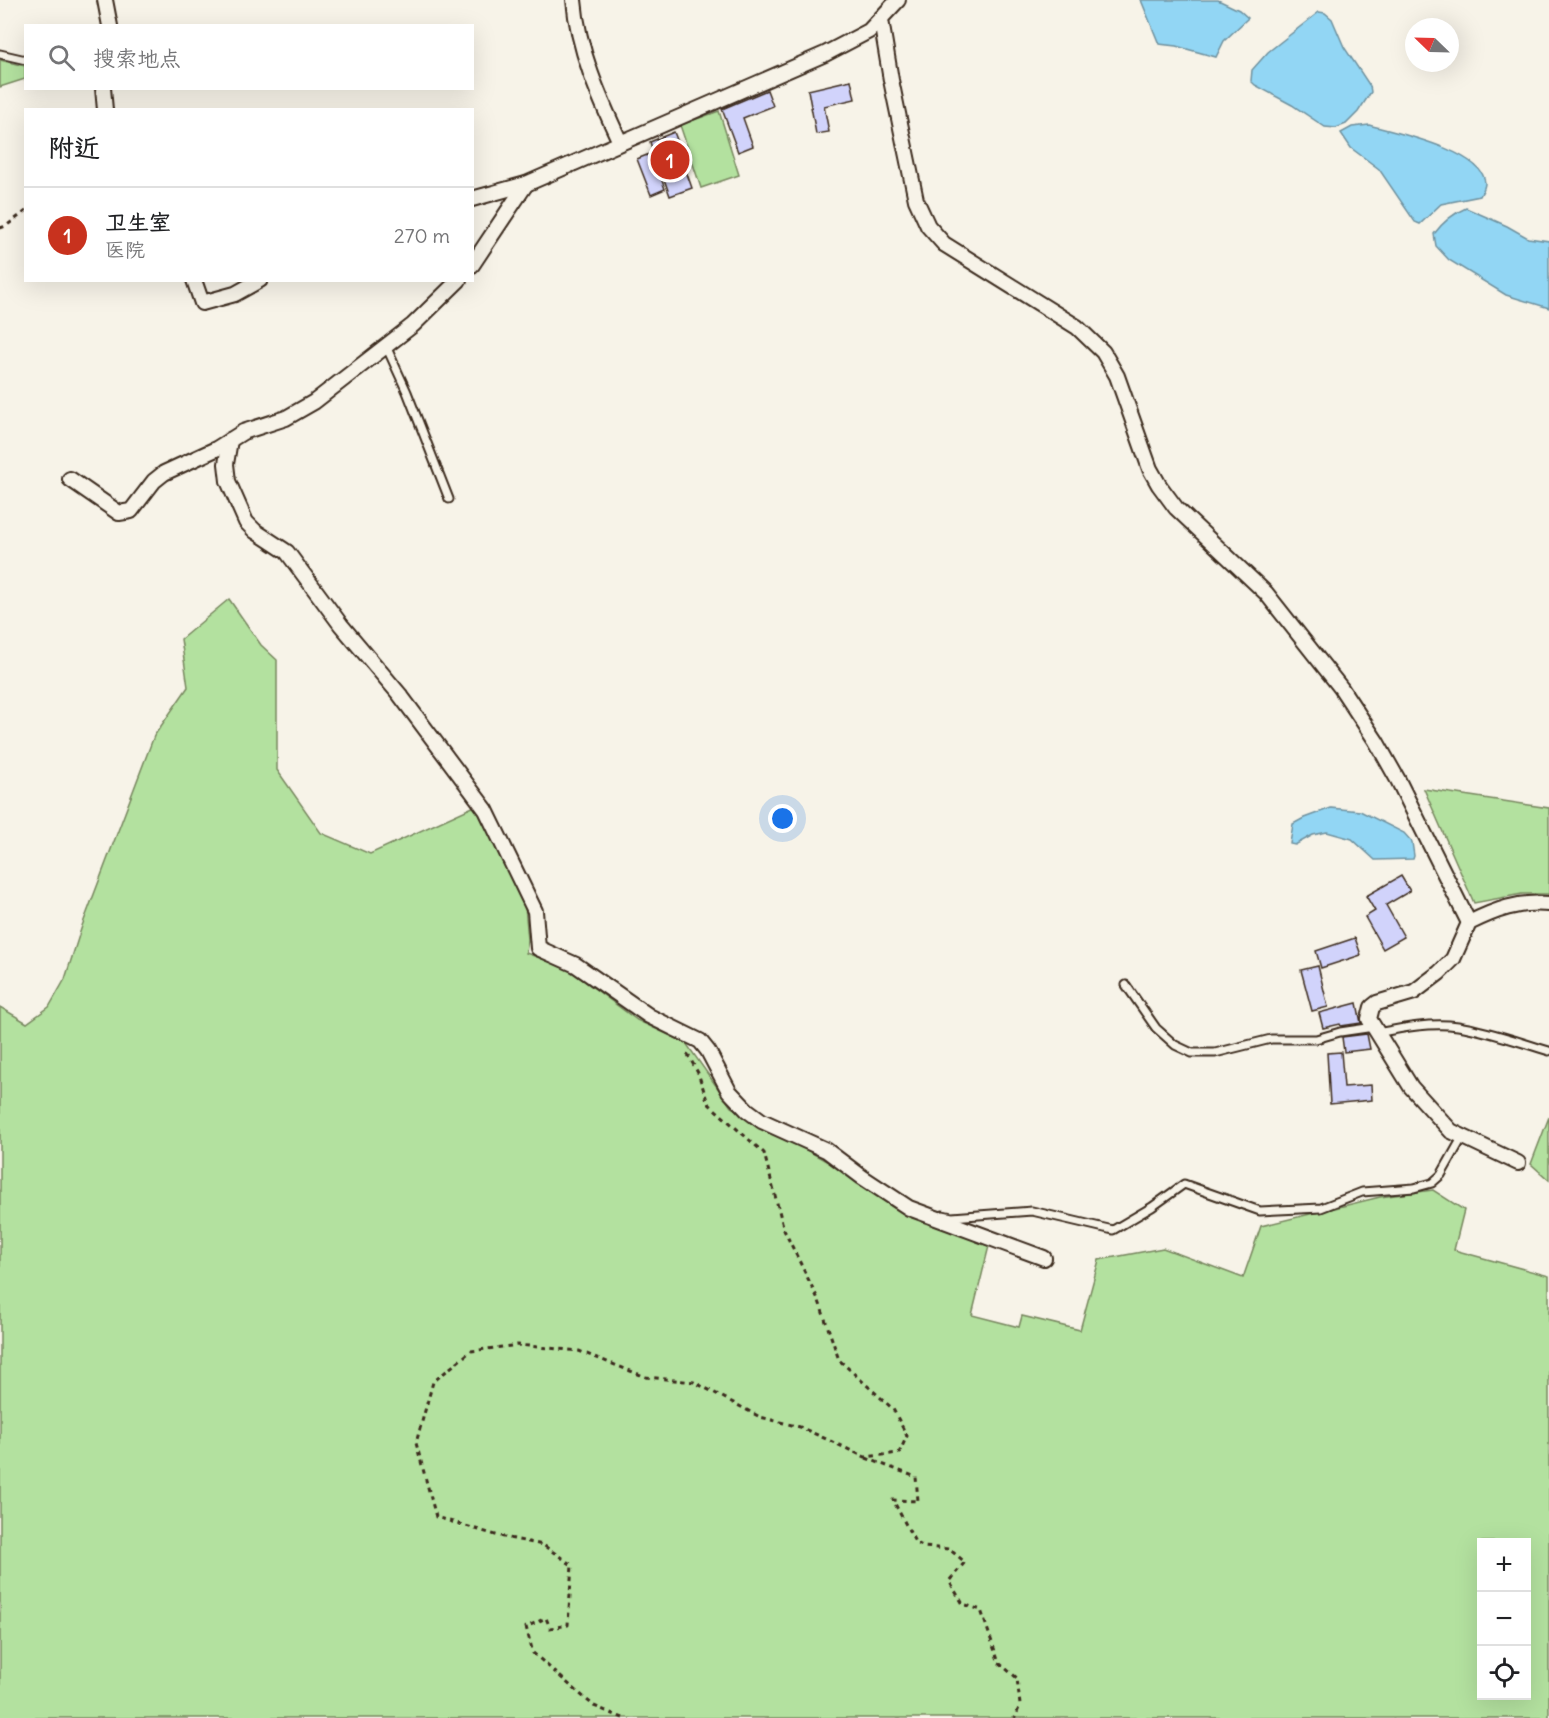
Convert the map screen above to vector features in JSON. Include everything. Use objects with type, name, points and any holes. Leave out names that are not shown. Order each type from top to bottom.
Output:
[{"type":"street","points":[[105,0],[110,24]]},
{"type":"street","points":[[574,0],[575,19],[595,88],[620,142]]},
{"type":"street","points":[[474,198],[526,184],[825,54],[869,31],[898,0]]},
{"type":"street","points":[[881,20],[916,200],[928,226],[944,244],[1077,327],[1102,352],[1117,376],[1150,469],[1159,485],[1176,508],[1266,593],[1341,688],[1376,741],[1398,780],[1469,923]]},
{"type":"street","points":[[103,90],[105,108]]},
{"type":"street","points":[[474,262],[526,184]]},
{"type":"street","points":[[195,282],[201,303],[235,294],[256,282]]},
{"type":"street","points":[[70,479],[102,503],[119,513],[125,513],[136,507],[154,481],[164,473],[243,432],[286,418],[303,409],[413,325],[457,282]]},
{"type":"street","points":[[230,440],[226,464],[228,481],[246,522],[255,531],[287,552],[341,625],[400,694],[486,810],[535,911],[538,948],[592,974],[638,1009],[700,1041],[708,1051],[725,1086],[747,1110],[762,1121],[826,1150],[862,1177],[914,1210],[1044,1258]]},
{"type":"street","points":[[1518,1163],[1451,1131],[1411,1087],[1369,1019],[1372,1007],[1383,1001],[1413,992],[1439,973],[1453,959],[1469,923],[1498,909],[1523,904],[1549,904]]},
{"type":"lane","points":[[0,54],[24,60]]},
{"type":"lane","points":[[386,346],[449,499]]},
{"type":"lane","points":[[1126,985],[1156,1028],[1174,1045],[1192,1053],[1215,1053],[1271,1039],[1316,1039],[1340,1032],[1435,1026],[1456,1026],[1549,1051]]},
{"type":"lane","points":[[914,1210],[952,1217],[1032,1211],[1113,1230],[1152,1207],[1184,1184],[1260,1211],[1321,1208],[1362,1192],[1414,1188],[1432,1184],[1442,1175],[1462,1138]]},
{"type":"path","points":[[0,228],[24,212]]},
{"type":"path","points":[[674,1029],[698,1073],[708,1103],[764,1153],[784,1230],[819,1300],[839,1360],[893,1409],[907,1436],[899,1453],[865,1457]]},
{"type":"path","points":[[623,1718],[594,1706],[533,1653],[526,1627],[546,1618],[550,1628],[568,1625],[572,1565],[543,1545],[499,1536],[436,1517],[416,1443],[433,1382],[471,1351],[518,1345],[579,1351],[646,1377],[694,1382],[760,1417],[800,1427],[865,1457],[916,1477],[918,1501],[893,1500],[915,1542],[924,1547],[949,1549],[965,1562],[949,1581],[963,1604],[981,1610],[999,1663],[1017,1678],[1020,1706],[1015,1718]]},
{"type":"green space","points":[[0,60],[24,66],[24,79],[0,87]]},
{"type":"green space","points":[[719,111],[739,175],[701,188],[680,125]]},
{"type":"green space","points":[[229,599],[261,645],[277,660],[277,770],[321,833],[370,854],[477,805],[525,906],[528,940],[526,953],[567,968],[637,1020],[686,1043],[731,1107],[835,1166],[894,1208],[989,1246],[972,1315],[1019,1327],[1022,1316],[1080,1330],[1099,1260],[1163,1248],[1243,1278],[1261,1226],[1380,1197],[1433,1190],[1464,1210],[1454,1250],[1549,1276],[1549,1718],[0,1718],[0,1007],[27,1023],[49,1007],[65,979],[82,926],[154,736],[188,687],[181,639]]},
{"type":"green space","points":[[1424,789],[1549,808],[1549,894],[1522,894],[1474,903]]},
{"type":"green space","points":[[1549,1117],[1549,1180],[1531,1164]]},
{"type":"water","points":[[1141,0],[1218,0],[1239,10],[1248,18],[1224,41],[1216,57],[1176,46],[1159,44]]},
{"type":"water","points":[[1319,12],[1325,13],[1332,19],[1344,47],[1370,86],[1371,92],[1358,112],[1346,124],[1336,128],[1325,127],[1251,81],[1252,70],[1268,52]]},
{"type":"water","points":[[1369,125],[1436,145],[1470,161],[1481,172],[1485,183],[1480,196],[1441,204],[1420,224],[1415,222],[1379,169],[1351,148],[1341,133],[1352,127]]},
{"type":"water","points":[[1466,208],[1528,238],[1549,241],[1549,308],[1506,295],[1449,260],[1436,246],[1434,234],[1437,230],[1444,222]]},
{"type":"water","points":[[1331,808],[1360,811],[1404,833],[1412,842],[1413,859],[1375,860],[1352,839],[1327,832],[1313,835],[1295,845],[1290,844],[1293,824]]},
{"type":"building","points":[[851,80],[855,99],[824,106],[829,132],[816,134],[808,90]]},
{"type":"building","points":[[767,90],[773,106],[743,118],[753,146],[738,152],[722,109]]},
{"type":"building","points":[[674,132],[679,145],[654,155],[650,142]]},
{"type":"building","points":[[652,153],[665,189],[651,195],[637,159]]},
{"type":"building","points":[[686,171],[692,188],[670,196],[664,179]]},
{"type":"building","points":[[1401,876],[1410,891],[1386,905],[1404,937],[1383,949],[1365,917],[1375,911],[1366,896]]},
{"type":"building","points":[[1355,938],[1361,955],[1321,968],[1316,951]]},
{"type":"building","points":[[1318,966],[1328,1007],[1312,1011],[1301,970]]},
{"type":"building","points":[[1357,1003],[1361,1023],[1323,1028],[1319,1013]]},
{"type":"building","points":[[1367,1034],[1370,1049],[1344,1052],[1342,1037]]},
{"type":"building","points":[[1341,1052],[1344,1087],[1371,1085],[1372,1100],[1330,1104],[1327,1053]]},
{"type":"place","name":"卫生室","points":[[670,160]]}]
